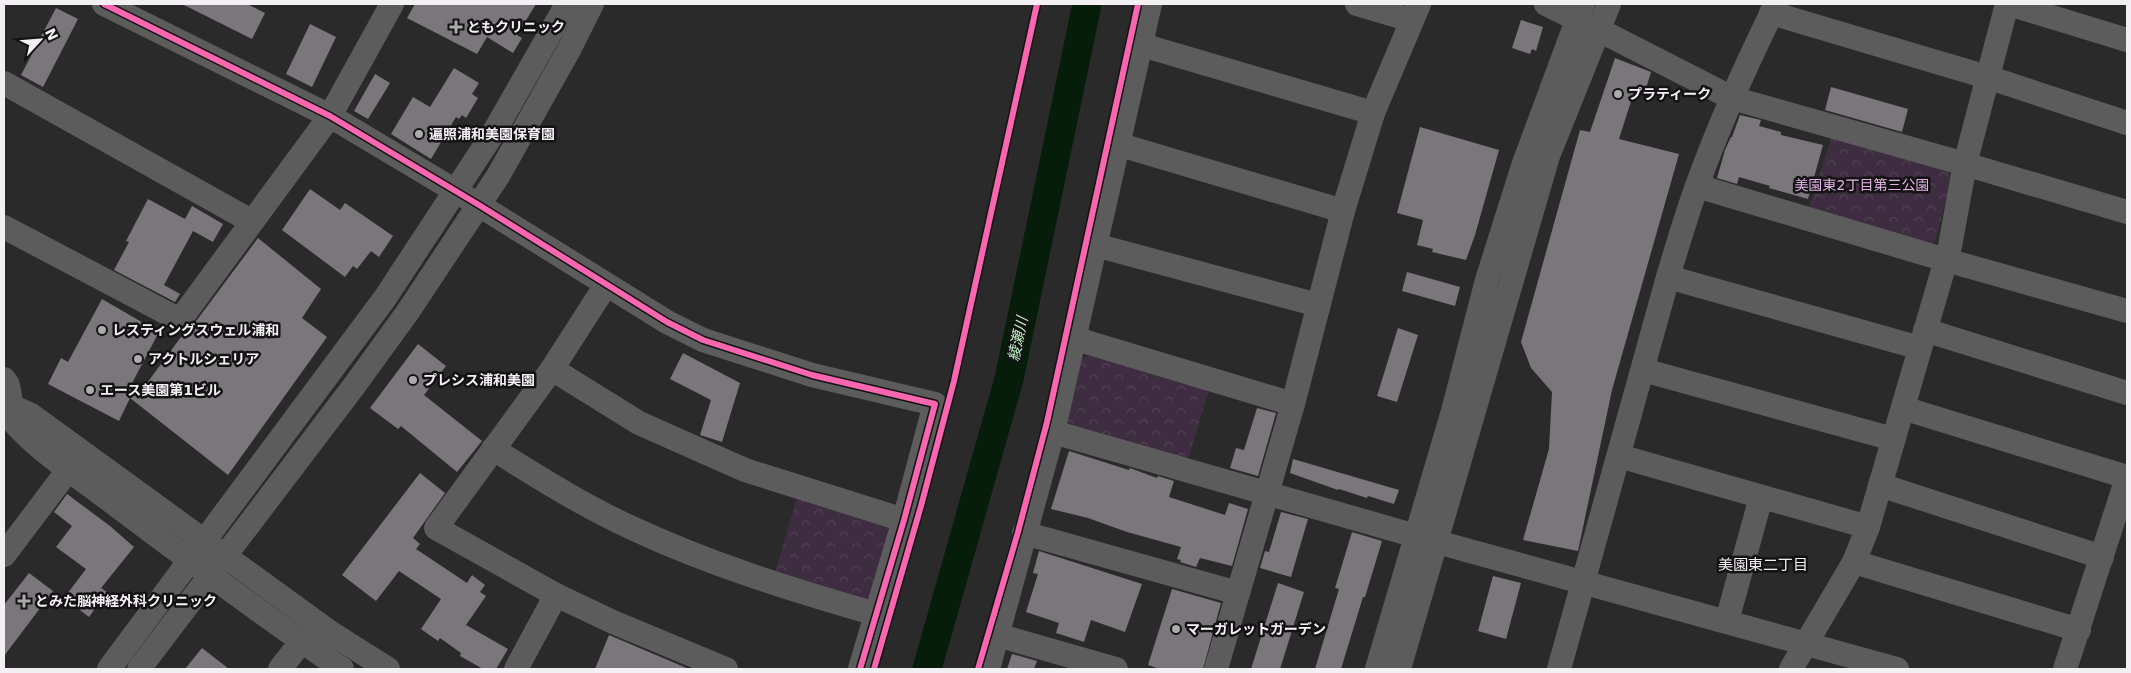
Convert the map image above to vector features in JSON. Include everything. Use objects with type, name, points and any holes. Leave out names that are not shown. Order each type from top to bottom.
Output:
[{"type":"street","points":[[104,4],[330,116],[479,205],[667,322],[703,340],[812,375],[935,404],[904,520],[860,669]]},
{"type":"street","points":[[4,227],[180,320],[330,116],[392,4]]},
{"type":"street","points":[[109,669],[386,298],[494,132],[567,4]]},
{"type":"street","points":[[139,669],[375,357],[479,205],[498,176],[539,104],[592,4]]},
{"type":"street","points":[[988,669],[1053,432],[1150,4]]},
{"type":"street","points":[[1216,669],[1293,404],[1343,211],[1372,113],[1415,12],[1357,4]]},
{"type":"street","points":[[1399,669],[1453,411],[1488,280],[1520,176],[1580,12],[1546,4]]},
{"type":"street","points":[[1377,669],[1426,539],[1548,156],[1609,4]]},
{"type":"street","points":[[1791,669],[1854,562],[1868,527],[1946,260],[1965,164],[2008,4],[2127,40]]},
{"type":"street","points":[[1559,669],[1668,277],[1697,186],[1732,98],[1773,9],[2127,124]]},
{"type":"street","points":[[1597,30],[1732,98],[2127,212]]},
{"type":"street","points":[[1142,45],[1372,113]]},
{"type":"street","points":[[4,83],[251,221]]},
{"type":"street","points":[[1117,144],[1343,211]]},
{"type":"street","points":[[1697,186],[1946,260],[2127,311]]},
{"type":"street","points":[[1094,245],[1318,305]]},
{"type":"street","points":[[1668,277],[1923,339],[2127,393]]},
{"type":"street","points":[[606,285],[552,369],[436,528],[556,595],[613,622],[726,669]]},
{"type":"street","points":[[1073,338],[1293,404]]},
{"type":"street","points":[[552,369],[640,423],[745,470],[904,520]]},
{"type":"street","points":[[1643,370],[1893,439]]},
{"type":"street","points":[[4,379],[8,386],[8,415],[69,469],[190,562],[342,669]]},
{"type":"street","points":[[1903,408],[2127,477],[2065,669]]},
{"type":"street","points":[[8,415],[31,415],[331,633],[388,669]]},
{"type":"street","points":[[1053,432],[1268,492],[1426,539],[1897,669]]},
{"type":"street","points":[[493,449],[569,496],[632,528],[680,549],[771,583],[876,614]]},
{"type":"street","points":[[1619,456],[1868,527]]},
{"type":"street","points":[[4,555],[69,469]]},
{"type":"street","points":[[1880,485],[2102,557]]},
{"type":"street","points":[[1727,621],[1761,497]]},
{"type":"street","points":[[1024,533],[1238,593]]},
{"type":"street","points":[[1854,562],[2078,630]]},
{"type":"street","points":[[516,669],[556,595]]},
{"type":"street","points":[[997,635],[1116,669]]},
{"type":"street","points":[[280,669],[302,641]]},
{"type":"green space","name":"美園東2丁目第三公園","points":[[1832,135],[1948,169],[1952,177],[1935,242],[1927,245],[1808,211]]},
{"type":"green space","points":[[1089,355],[1209,390],[1187,463],[1067,424],[1081,359]]},
{"type":"green space","points":[[797,497],[890,524],[868,603],[774,576]]},
{"type":"building","points":[[182,4],[247,4],[265,13],[252,39]]},
{"type":"building","points":[[415,4],[536,4],[517,35],[522,38],[513,53],[487,37],[477,54],[407,18]]},
{"type":"building","points":[[56,8],[78,19],[43,87],[21,75]]},
{"type":"building","points":[[1521,20],[1543,27],[1536,51],[1532,49],[1530,54],[1512,48]]},
{"type":"building","points":[[310,24],[336,37],[312,87],[286,74]]},
{"type":"building","points":[[1615,58],[1651,72],[1644,95],[1634,92],[1619,139],[1679,154],[1612,390],[1578,551],[1523,540],[1549,449],[1552,392],[1531,368],[1521,342],[1580,130],[1590,132]]},
{"type":"building","points":[[454,68],[479,83],[472,94],[478,98],[466,118],[462,115],[459,119],[456,117],[431,159],[391,134],[413,97],[430,107]]},
{"type":"building","points":[[375,74],[390,83],[368,119],[354,111]]},
{"type":"building","points":[[1831,87],[1908,109],[1902,132],[1825,110]]},
{"type":"building","points":[[1740,115],[1761,120],[1759,126],[1781,132],[1781,135],[1823,145],[1808,199],[1739,177],[1737,184],[1717,178],[1725,150]]},
{"type":"building","points":[[1420,127],[1499,150],[1466,260],[1432,252],[1433,249],[1417,245],[1423,220],[1397,213]]},
{"type":"building","points":[[310,189],[340,210],[345,203],[393,236],[379,257],[371,251],[357,269],[353,266],[345,277],[282,230]]},
{"type":"building","points":[[148,199],[185,219],[192,206],[223,224],[213,242],[193,231],[164,285],[180,294],[175,302],[114,270],[129,242],[126,241]]},
{"type":"building","points":[[258,238],[321,289],[302,318],[327,337],[228,475],[130,398],[119,421],[48,384],[61,358],[68,362],[102,299],[159,332],[131,385],[141,391]]},
{"type":"building","points":[[1407,272],[1460,287],[1455,306],[1402,291]]},
{"type":"building","points":[[1398,328],[1418,335],[1397,402],[1377,396]]},
{"type":"building","points":[[418,344],[446,366],[424,395],[482,441],[457,472],[401,426],[398,429],[370,408]]},
{"type":"building","points":[[683,353],[740,383],[722,442],[700,435],[711,400],[670,379]]},
{"type":"building","points":[[1257,408],[1276,413],[1258,476],[1230,468],[1236,448],[1244,450]]},
{"type":"building","points":[[1069,451],[1129,470],[1130,468],[1157,478],[1158,476],[1174,481],[1169,497],[1225,515],[1229,503],[1248,509],[1232,566],[1200,558],[1196,567],[1180,562],[1181,560],[1177,559],[1181,547],[1127,532],[1088,518],[1051,509]]},
{"type":"building","points":[[1293,459],[1399,490],[1394,504],[1338,490],[1290,473]]},
{"type":"building","points":[[420,473],[445,493],[413,538],[420,544],[416,549],[467,583],[472,575],[485,585],[480,592],[486,596],[466,625],[508,649],[496,669],[483,669],[460,656],[461,653],[440,638],[438,641],[421,629],[441,599],[399,571],[376,601],[342,575]]},
{"type":"building","points":[[67,494],[110,526],[134,547],[101,588],[107,592],[89,617],[64,598],[86,569],[56,547],[72,526],[54,512]]},
{"type":"building","points":[[1281,512],[1308,519],[1291,577],[1260,568],[1265,551],[1269,552]]},
{"type":"building","points":[[1352,532],[1382,541],[1341,669],[1315,669],[1339,589],[1335,588]]},
{"type":"building","points":[[1039,551],[1142,584],[1125,632],[1091,620],[1084,642],[1056,633],[1059,623],[1026,612],[1038,574],[1033,573]]},
{"type":"building","points":[[29,573],[53,591],[4,656],[4,605]]},
{"type":"building","points":[[1493,576],[1521,583],[1506,639],[1478,631]]},
{"type":"building","points":[[1278,583],[1304,592],[1280,669],[1251,669]]},
{"type":"building","name":"マーガレットガーデン","points":[[1172,589],[1221,603],[1203,669],[1160,669],[1148,665]]},
{"type":"building","points":[[609,635],[689,669],[595,669]]},
{"type":"building","points":[[202,648],[229,669],[185,669]]},
{"type":"building","points":[[1012,654],[1037,661],[1034,669],[1007,669]]},
{"type":"waterway","name":"綾瀬川","points":[[927,669],[1009,379],[1087,4]]},
{"type":"cycle path","points":[[104,4],[330,116],[479,205],[667,322],[703,340],[812,375],[935,404],[904,520],[860,669]]},
{"type":"cycle path","points":[[874,669],[921,506],[954,381],[1037,4]]},
{"type":"cycle path","points":[[978,669],[1018,532],[1047,422],[1138,4]]},
{"type":"place","name":"ともクリニック","points":[[456,27]]},
{"type":"place","name":"プラティーク","points":[[1618,94]]},
{"type":"place","name":"遍照浦和美園保育園","points":[[419,134]]},
{"type":"place","name":"レスティングスウェル浦和","points":[[102,330]]},
{"type":"place","name":"アクトルシェリア","points":[[138,359]]},
{"type":"place","name":"プレシス浦和美園","points":[[413,380]]},
{"type":"place","name":"エース美園第1ビル","points":[[90,390]]},
{"type":"place","name":"とみた脳神経外科クリニック","points":[[24,601]]},
{"type":"place","name":"マーガレットガーデン","points":[[1176,629]]},
{"type":"district","name":"美園東二丁目","points":[[1763,565]]}]
